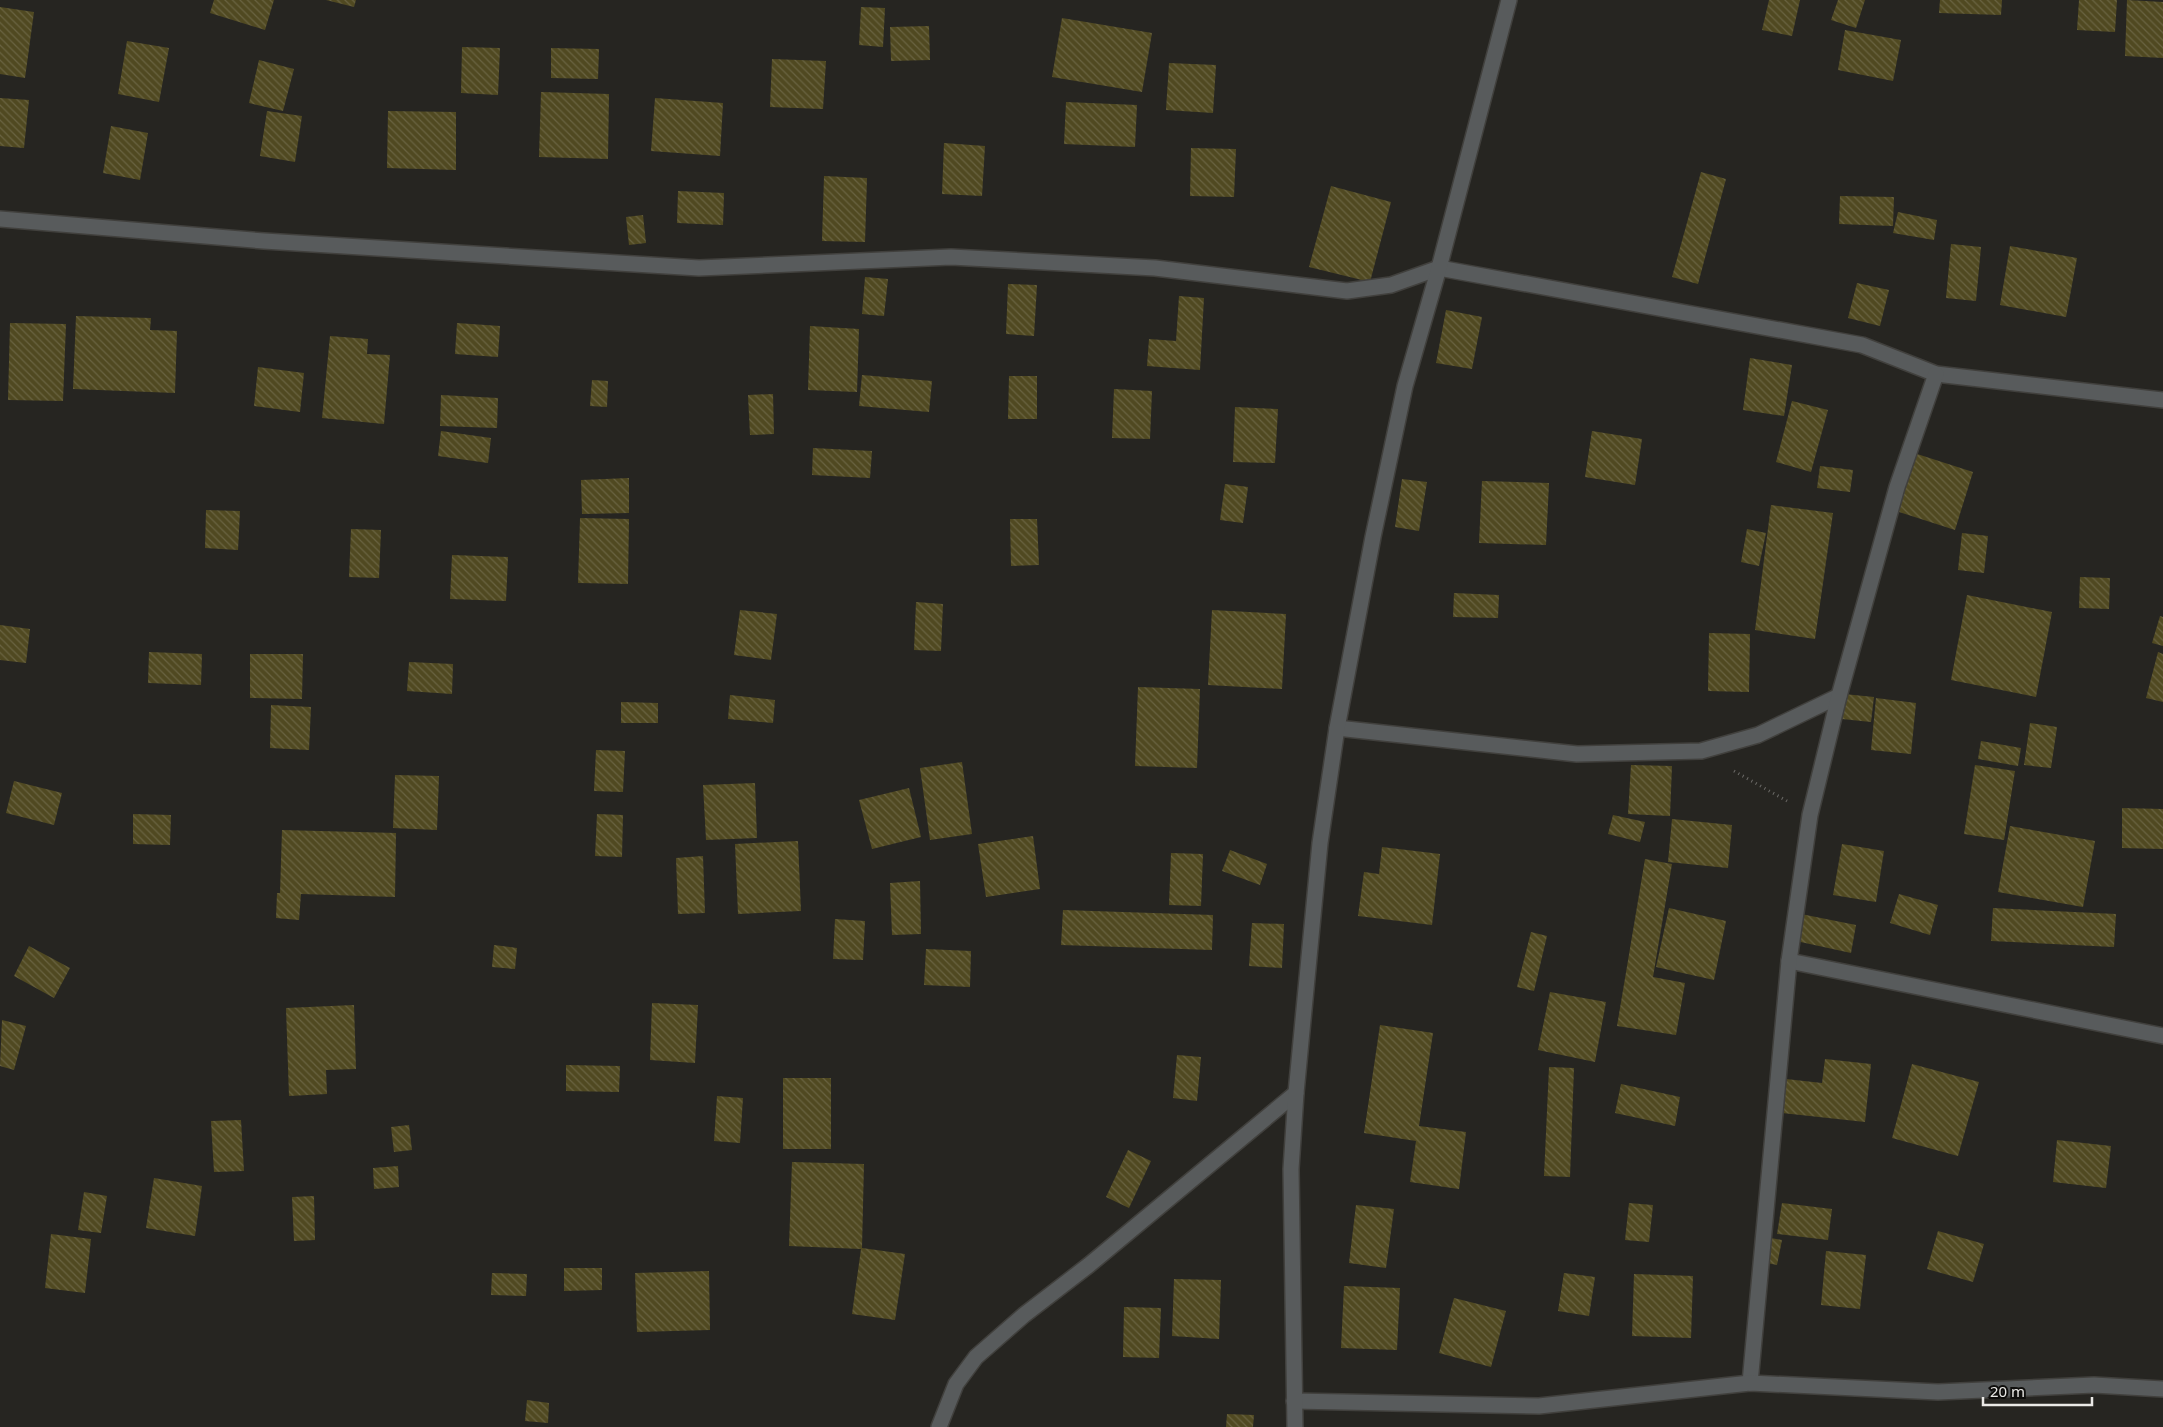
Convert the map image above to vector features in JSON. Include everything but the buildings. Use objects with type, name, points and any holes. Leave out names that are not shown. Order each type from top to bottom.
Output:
[{"type":"street","points":[[1295,1427],[1292,1169],[1296,1092],[1320,843],[1337,728],[1372,537],[1405,386],[1439,268],[1509,0]]},
{"type":"street","points":[[0,219],[264,241],[699,268],[951,257],[970,258],[1155,268],[1347,291],[1391,285],[1439,268],[1862,345],[1936,374],[2163,400]]},
{"type":"street","points":[[1750,1383],[1789,961],[1810,815],[1839,696],[1897,487],[1936,374]]},
{"type":"street","points":[[1337,728],[1577,754],[1700,751],[1758,735],[1839,696]]},
{"type":"street","points":[[1789,961],[2163,1036]]},
{"type":"street","points":[[939,1427],[956,1384],[976,1357],[1024,1315],[1089,1266],[1296,1092]]},
{"type":"street","points":[[1294,1401],[1539,1406],[1750,1383],[1938,1392],[2094,1385],[2163,1389]]},
{"type":"path","points":[[1700,751],[1810,815]]}]
